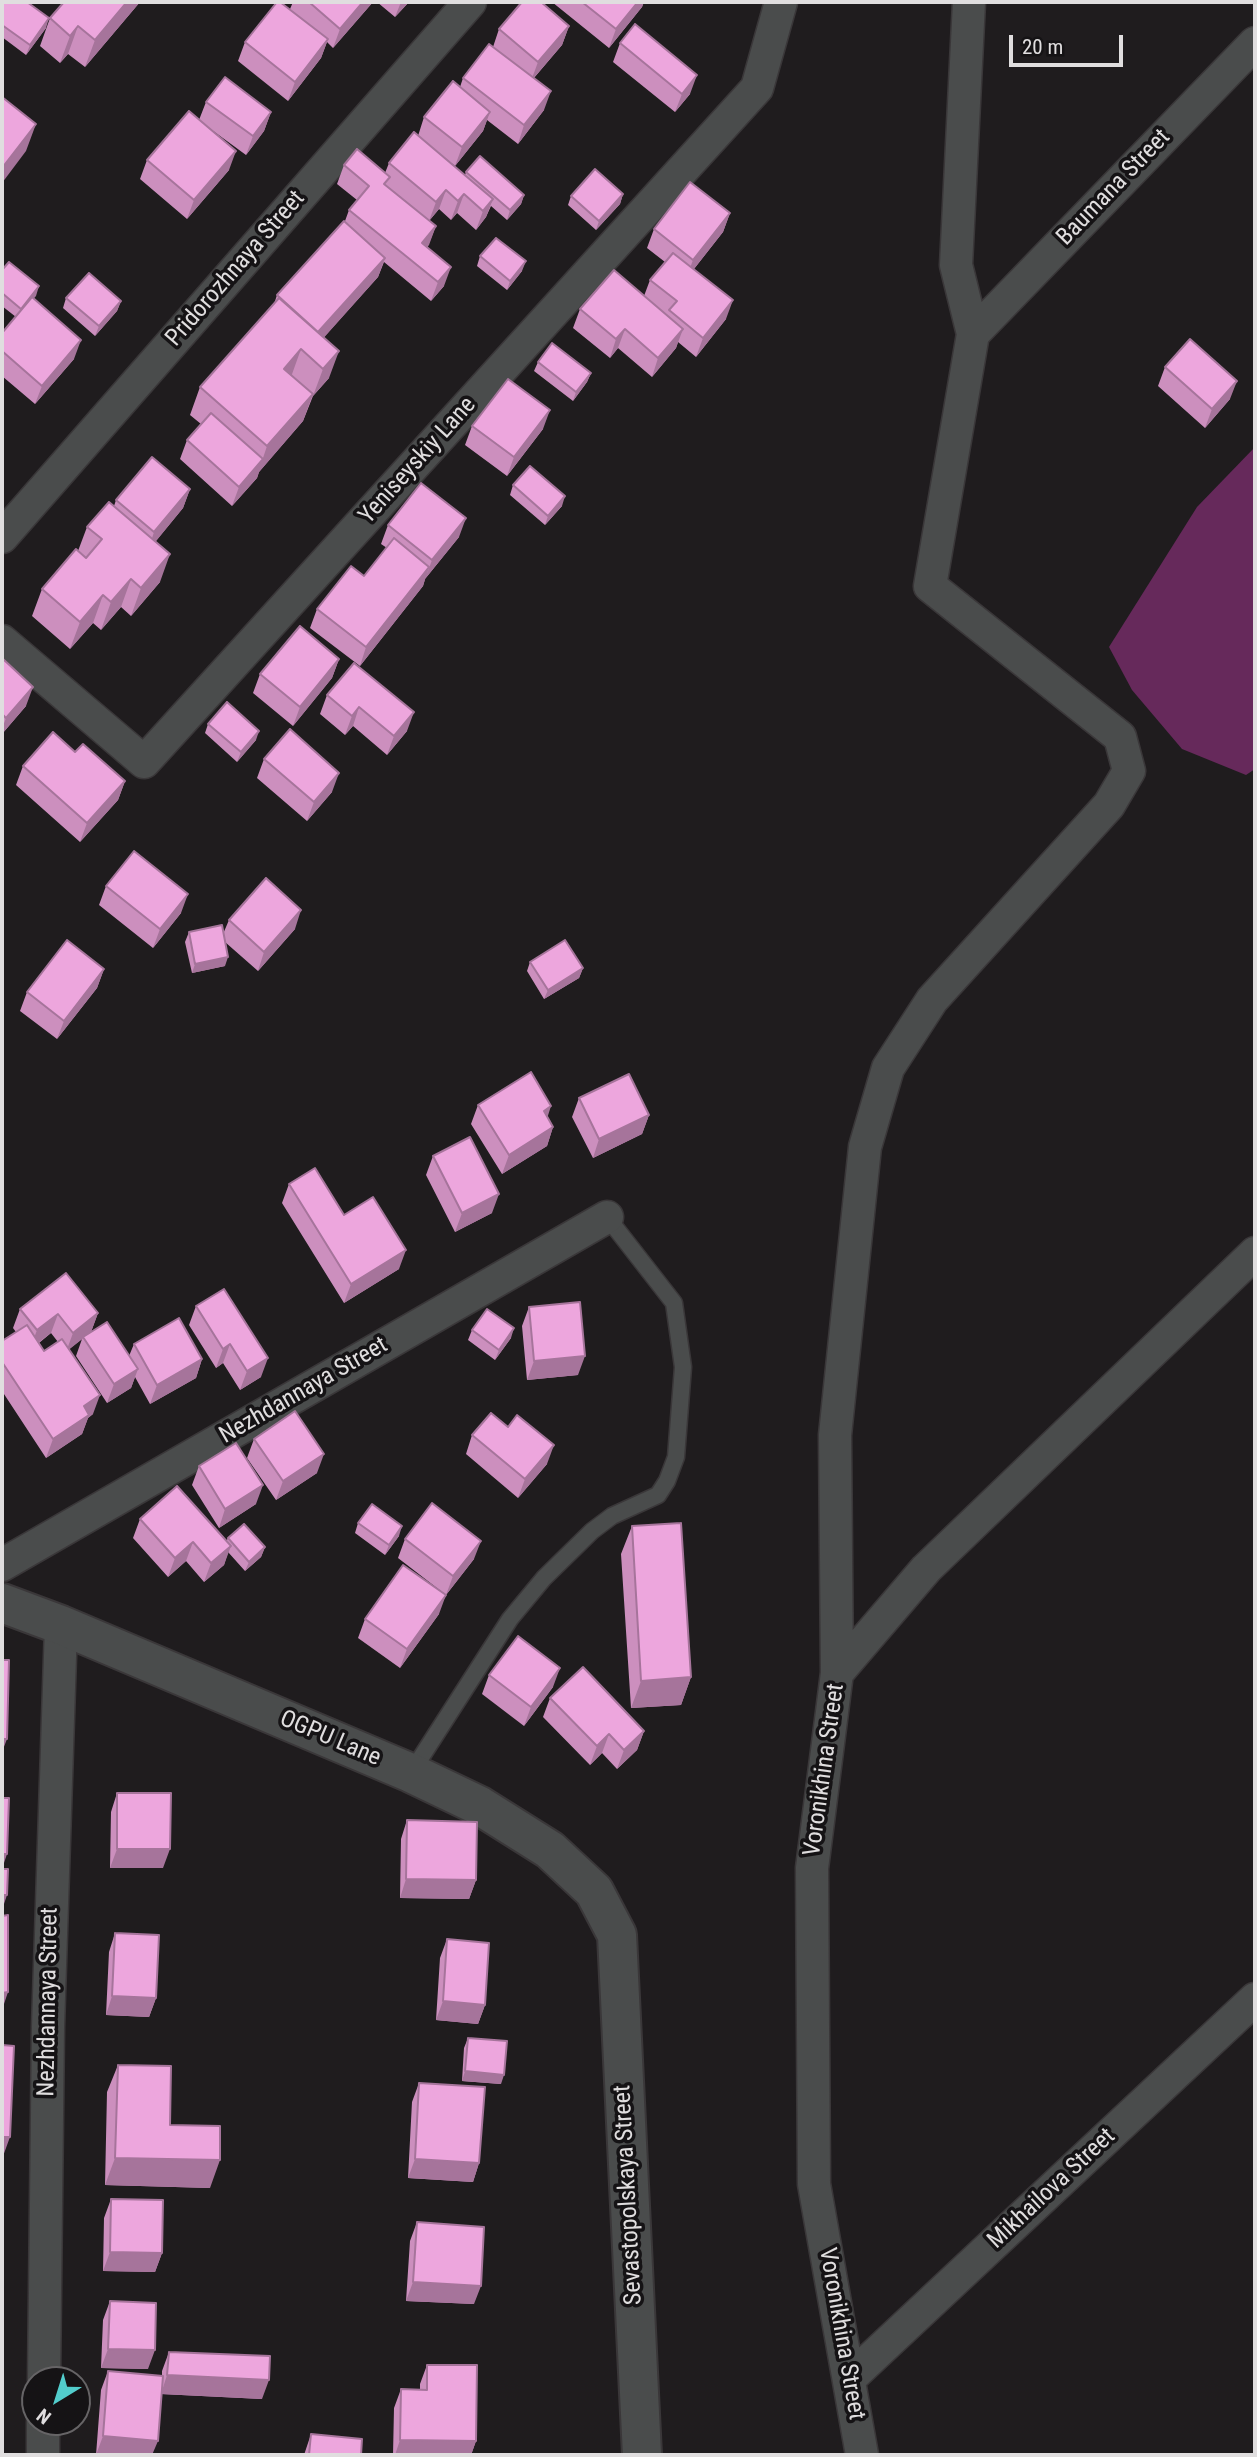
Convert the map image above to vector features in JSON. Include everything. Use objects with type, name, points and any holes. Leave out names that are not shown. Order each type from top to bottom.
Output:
[{"type":"street","name":"Pridorozhnaya Street","points":[[2,537],[470,2]]},
{"type":"street","name":"Yeniseyskiy Lane","points":[[2,641],[144,762],[757,88],[781,2]]},
{"type":"street","points":[[837,1673],[835,1435],[865,1147],[888,1068],[932,1000],[1110,805],[1129,771],[1120,737],[930,586],[973,334],[956,265],[969,2]]},
{"type":"street","name":"Baumana Street","points":[[973,334],[1255,43]]},
{"type":"street","name":"Nezhdannaya Street","points":[[2,1565],[607,1217]]},
{"type":"street","name":"Voronikhina Street","points":[[862,2455],[814,2184],[812,1868],[837,1673],[926,1569],[1255,1253]]},
{"type":"street","name":"OGPU Lane","points":[[2,1603],[61,1625],[411,1773],[480,1807],[550,1850],[594,1891],[617,1935]]},
{"type":"street","name":"Nezhdannaya Street","points":[[44,2366],[48,2027],[61,1625]]},
{"type":"street","name":"Sevastopolskaya Street","points":[[617,1935],[642,2455]]},
{"type":"street","name":"Mikhailova Street","points":[[849,2379],[1255,1999]]},
{"type":"street","points":[[43,2436],[43,2455]]},
{"type":"lane","points":[[411,1773],[510,1619],[544,1578],[611,1516],[658,1495],[667,1481],[676,1457],[683,1367],[674,1303],[607,1217]]},
{"type":"shaded area","points":[[1255,447],[1255,769],[1246,775],[1182,749],[1132,690],[1109,647],[1197,507]]},
{"type":"building","points":[[4,2],[27,2],[49,18],[30,45],[2,25]]},
{"type":"building","points":[[64,2],[127,2],[95,40],[78,26],[70,36],[50,18]]},
{"type":"building","points":[[277,2],[328,39],[295,82],[245,42]]},
{"type":"building","points":[[309,2],[363,2],[340,29]]},
{"type":"building","points":[[522,2],[541,2],[569,26],[538,62],[499,29]]},
{"type":"building","points":[[582,2],[638,2],[616,29]]},
{"type":"building","points":[[635,24],[697,75],[682,94],[620,43]]},
{"type":"building","points":[[489,44],[551,91],[524,125],[463,78]]},
{"type":"building","points":[[225,77],[271,112],[253,136],[206,102]]},
{"type":"building","points":[[453,81],[490,112],[462,147],[424,117]]},
{"type":"building","points":[[2,97],[36,124],[2,168]]},
{"type":"building","points":[[189,111],[236,151],[194,200],[147,160]]},
{"type":"building","points":[[414,132],[493,199],[483,211],[464,194],[458,201],[446,190],[436,202],[389,163]]},
{"type":"building","points":[[357,149],[390,177],[384,184],[436,226],[422,243],[451,267],[438,282],[349,210],[369,186],[344,165]]},
{"type":"building","points":[[480,156],[524,195],[510,210],[466,172]]},
{"type":"building","points":[[595,169],[623,194],[599,221],[571,196]]},
{"type":"building","points":[[690,182],[730,213],[693,260],[654,229]]},
{"type":"building","points":[[344,221],[385,258],[318,332],[277,295]]},
{"type":"building","points":[[496,238],[526,261],[510,281],[480,256]]},
{"type":"building","points":[[673,253],[733,300],[703,338],[669,310],[677,301],[650,280]]},
{"type":"building","points":[[9,262],[39,286],[21,309],[2,293],[2,270]]},
{"type":"building","points":[[614,270],[683,329],[658,358],[625,329],[616,339],[580,309]]},
{"type":"building","points":[[89,273],[121,301],[99,326],[66,298]]},
{"type":"building","points":[[32,297],[81,340],[42,386],[2,351],[2,333]]},
{"type":"building","points":[[279,298],[339,351],[323,369],[301,349],[284,369],[313,394],[267,446],[200,387]]},
{"type":"building","points":[[1190,339],[1237,381],[1212,409],[1165,367]]},
{"type":"building","points":[[552,343],[591,373],[576,392],[538,362]]},
{"type":"building","points":[[508,379],[550,410],[514,457],[472,426]]},
{"type":"building","points":[[211,413],[263,459],[239,487],[187,440]]},
{"type":"building","points":[[152,457],[190,489],[154,532],[116,500]]},
{"type":"building","points":[[530,466],[565,496],[548,516],[513,485]]},
{"type":"building","points":[[421,483],[466,518],[432,560],[388,525]]},
{"type":"building","points":[[109,502],[170,554],[141,588],[131,579],[111,602],[103,595],[80,622],[42,589],[76,549],[86,558],[102,539],[87,527]]},
{"type":"building","points":[[394,538],[429,567],[366,647],[317,609],[351,566],[364,576]]},
{"type":"building","points":[[300,626],[339,659],[300,707],[260,674]]},
{"type":"building","points":[[3,659],[33,687],[6,718],[2,714]]},
{"type":"building","points":[[354,663],[414,712],[394,736],[359,707],[352,716],[327,695]]},
{"type":"building","points":[[227,702],[259,731],[241,752],[208,724]]},
{"type":"building","points":[[290,729],[339,773],[314,802],[264,759]]},
{"type":"building","points":[[53,732],[75,752],[83,744],[125,781],[87,823],[23,766]]},
{"type":"building","points":[[134,851],[188,894],[160,929],[106,886]]},
{"type":"building","points":[[266,878],[301,910],[264,952],[229,920]]},
{"type":"building","points":[[222,925],[228,957],[195,964],[189,932]]},
{"type":"building","points":[[67,940],[104,969],[64,1021],[27,992]]},
{"type":"building","points":[[565,940],[583,968],[548,990],[530,962]]},
{"type":"building","points":[[531,1072],[551,1106],[544,1111],[553,1127],[509,1155],[478,1105]]},
{"type":"building","points":[[629,1074],[649,1115],[599,1139],[579,1098]]},
{"type":"building","points":[[470,1137],[499,1194],[462,1213],[433,1156]]},
{"type":"building","points":[[315,1168],[344,1215],[373,1197],[406,1250],[351,1284],[289,1184]]},
{"type":"building","points":[[66,1273],[98,1313],[73,1333],[58,1314],[37,1330],[20,1309]]},
{"type":"building","points":[[224,1289],[268,1358],[247,1371],[230,1344],[223,1349],[196,1306]]},
{"type":"building","points":[[580,1302],[585,1356],[534,1361],[529,1307]]},
{"type":"building","points":[[487,1309],[514,1328],[499,1350],[472,1330]]},
{"type":"building","points":[[179,1318],[202,1359],[157,1385],[134,1344]]},
{"type":"building","points":[[107,1322],[138,1369],[114,1384],[83,1337]]},
{"type":"building","points":[[27,1325],[44,1351],[62,1339],[100,1395],[84,1406],[89,1415],[53,1439],[2,1362],[2,1341]]},
{"type":"building","points":[[295,1411],[324,1454],[283,1481],[254,1439]]},
{"type":"building","points":[[491,1413],[508,1427],[517,1415],[554,1445],[525,1479],[472,1435]]},
{"type":"building","points":[[236,1443],[263,1485],[225,1509],[199,1466]]},
{"type":"building","points":[[177,1486],[231,1546],[211,1563],[193,1542],[175,1558],[140,1519]]},
{"type":"building","points":[[432,1503],[481,1541],[453,1576],[405,1539]]},
{"type":"building","points":[[372,1504],[402,1526],[389,1545],[358,1523]]},
{"type":"building","points":[[681,1523],[691,1677],[641,1681],[632,1526]]},
{"type":"building","points":[[244,1524],[265,1547],[249,1562],[228,1538]]},
{"type":"building","points":[[403,1565],[446,1595],[407,1649],[365,1619]]},
{"type":"building","points":[[518,1636],[560,1668],[531,1707],[489,1675]]},
{"type":"building","points":[[2,1660],[9,1660],[7,1739],[2,1739]]},
{"type":"building","points":[[583,1667],[644,1731],[624,1750],[609,1734],[597,1746],[550,1698]]},
{"type":"building","points":[[117,1793],[171,1793],[170,1849],[117,1849]]},
{"type":"building","points":[[2,1798],[9,1798],[7,1854],[2,1854]]},
{"type":"building","points":[[407,1820],[477,1822],[476,1880],[406,1879]]},
{"type":"building","points":[[2,1869],[8,1869],[7,1895],[2,1895]]},
{"type":"building","points":[[8,1915],[8,1992],[2,1993],[2,1916]]},
{"type":"building","points":[[115,1933],[159,1935],[156,1998],[112,1996]]},
{"type":"building","points":[[447,1939],[489,1943],[485,2005],[443,2001]]},
{"type":"building","points":[[468,2038],[507,2041],[504,2075],[465,2071]]},
{"type":"building","points":[[2,2045],[14,2046],[10,2137],[2,2137]]},
{"type":"building","points":[[118,2065],[171,2066],[170,2125],[220,2126],[220,2160],[115,2158]]},
{"type":"building","points":[[419,2083],[485,2087],[479,2163],[415,2159]]},
{"type":"building","points":[[111,2199],[163,2200],[162,2253],[110,2252]]},
{"type":"building","points":[[417,2222],[484,2227],[481,2286],[413,2282]]},
{"type":"building","points":[[110,2301],[156,2303],[155,2350],[108,2349]]},
{"type":"building","points":[[169,2352],[270,2356],[269,2380],[167,2375]]},
{"type":"building","points":[[427,2365],[477,2365],[476,2441],[400,2440],[401,2389],[427,2390]]},
{"type":"building","points":[[108,2371],[163,2376],[158,2441],[103,2436]]},
{"type":"building","points":[[311,2434],[362,2439],[361,2455],[309,2455]]}]
